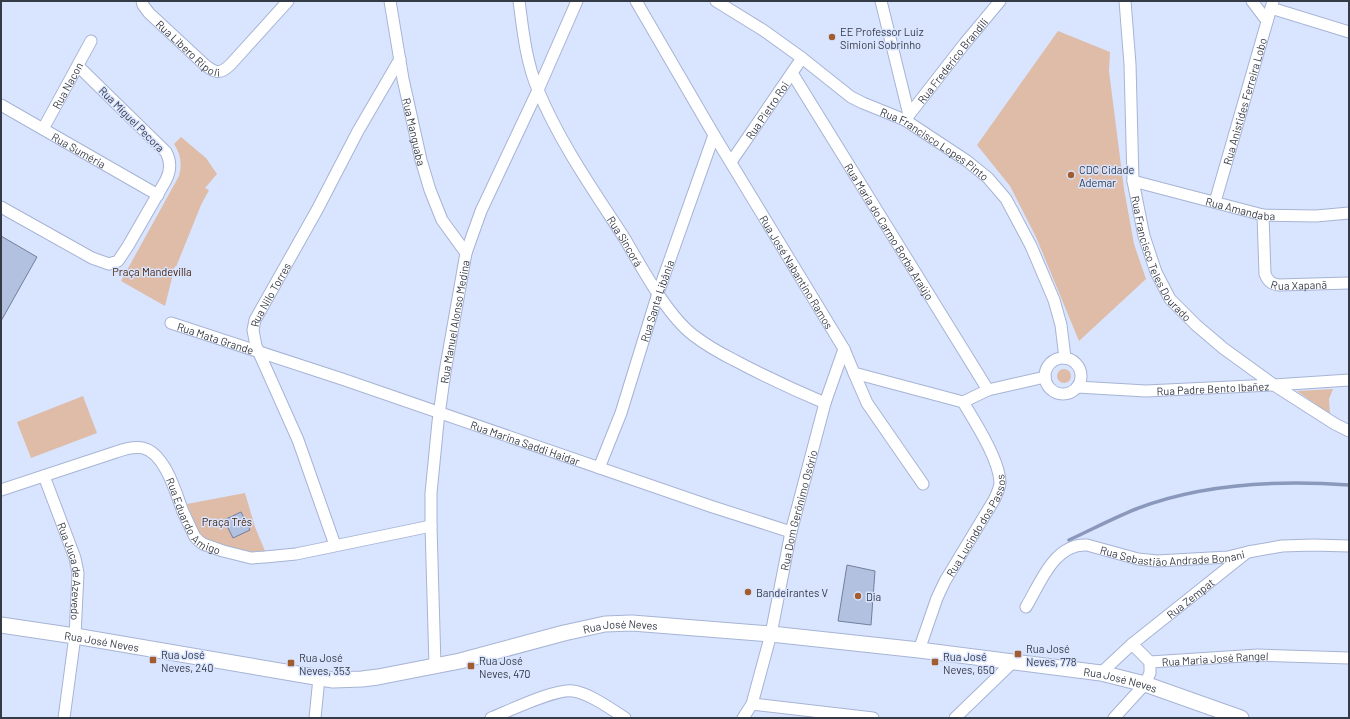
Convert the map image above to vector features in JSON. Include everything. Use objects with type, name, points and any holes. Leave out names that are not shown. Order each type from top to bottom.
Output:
[{"type":"street","name":"Rua Libero Ripoli","points":[[142,1],[149,13],[205,65],[218,72],[226,70],[288,1]]},
{"type":"street","name":"Rua Manguaba","points":[[390,1],[400,59],[421,160],[430,190],[442,220],[466,253]]},
{"type":"street","name":"Rua Sincorá","points":[[519,1],[530,69],[538,90],[558,131],[658,293],[678,321],[711,348],[753,371],[825,403]]},
{"type":"street","name":"Rua Manuel Alonso Medina","points":[[435,666],[431,493],[440,413],[466,253],[481,211],[538,90],[577,1]]},
{"type":"street","name":"Rua José Nabantino Ramos","points":[[636,1],[714,135],[844,349],[867,403],[923,484]]},
{"type":"street","name":"Rua Francisco Lopes Pinto","points":[[716,1],[763,30],[802,58],[851,97],[863,103],[907,117],[988,178],[1006,199],[1031,246],[1054,300],[1061,325],[1065,358]]},
{"type":"street","points":[[881,1],[907,117]]},
{"type":"street","name":"Rua Frederico Brandili","points":[[907,117],[1000,1]]},
{"type":"street","name":"Rua Francisco Teles Dourado","points":[[1125,1],[1130,64],[1134,180],[1144,236],[1156,272],[1170,299],[1196,325],[1223,348],[1274,385],[1335,424],[1349,431]]},
{"type":"street","points":[[1252,1],[1267,21]]},
{"type":"street","points":[[1272,5],[1349,32]]},
{"type":"street","name":"Rua Anistides Ferreira Lobo","points":[[1215,202],[1272,5]]},
{"type":"street","name":"Rua Nacon","points":[[43,129],[91,41]]},
{"type":"street","name":"Rua Pietro Roi","points":[[731,162],[802,58]]},
{"type":"street","name":"Rua Nilo Torres","points":[[335,545],[298,440],[256,346],[253,330],[255,320],[317,210],[358,131],[400,59]]},
{"type":"street","name":"Rua Miguel Pecora","points":[[1,207],[92,258],[109,264],[114,264],[118,261],[128,246],[169,175],[170,165],[168,156],[161,147],[78,66]]},
{"type":"street","name":"Rua Maria do Carmo Borba Araújo","points":[[792,73],[988,390]]},
{"type":"street","name":"Rua Suméria","points":[[1,105],[158,195]]},
{"type":"street","name":"Rua Santa Libânia","points":[[599,468],[621,412],[658,293],[714,135]]},
{"type":"street","name":"Rua Amandaba","points":[[1134,180],[1263,215],[1316,216],[1349,213]]},
{"type":"street","name":"Rua Xapanã","points":[[1263,215],[1264,274],[1272,284],[1349,283]]},
{"type":"street","name":"Rua Mata Grande","points":[[171,323],[260,353]]},
{"type":"street","name":"Rua Dom Gerônimo Osório","points":[[743,718],[752,704],[771,634],[791,532],[825,403],[844,349]]},
{"type":"street","name":"Rua Marina Saddi Haidar","points":[[260,353],[342,379],[710,506],[791,532]]},
{"type":"street","points":[[1059,358],[1065,358],[1076,364],[1080,369],[1081,375],[1077,387],[1073,391],[1061,394],[1050,388],[1046,383],[1045,377],[1048,365],[1059,358]]},
{"type":"street","points":[[854,373],[963,402],[988,390],[1045,377]]},
{"type":"street","name":"Rua Padre Bento Ibañez","points":[[1077,387],[1146,391],[1349,380]]},
{"type":"street","name":"Rua Lucindo dos Passos","points":[[919,650],[937,598],[945,581],[994,500],[1000,483],[994,461],[986,442],[963,402]]},
{"type":"street","name":"Rua Eduardo Amigo","points":[[1,490],[123,450],[130,448],[144,448],[153,453],[161,462],[168,474],[195,537],[203,544],[251,558],[296,554],[431,526]]},
{"type":"street","name":"Rua Juca de Azevedo","points":[[44,476],[75,558],[78,573],[75,636],[64,718]]},
{"type":"street","name":"Rua Sebastião Andrade Bonani","points":[[1026,607],[1051,565],[1066,550],[1079,545],[1087,545],[1138,559],[1157,561],[1228,556],[1282,546],[1349,546]]},
{"type":"street","name":"Rua Zempat","points":[[1132,644],[1248,552]]},
{"type":"street","name":"Rua José Neves","points":[[1,625],[75,636],[333,680],[362,679],[435,666],[605,624],[632,623],[771,634],[919,650],[1101,673],[1145,684],[1240,718]]},
{"type":"street","points":[[1101,673],[1132,644]]},
{"type":"street","name":"Rua Maria José Rangel","points":[[1132,644],[1150,662],[1258,655],[1349,658]]},
{"type":"street","points":[[955,718],[1013,662]]},
{"type":"street","points":[[1114,718],[1145,684],[1150,673],[1150,662]]},
{"type":"street","points":[[315,718],[319,678]]},
{"type":"street","points":[[491,718],[557,692],[573,690],[581,693],[611,714],[625,718]]},
{"type":"street","points":[[752,704],[873,718]]},
{"type":"green space","points":[[1058,31],[1110,52],[1109,71],[1124,189],[1134,244],[1146,279],[1079,341],[1036,237],[1010,186],[977,145]]},
{"type":"green space","name":"Praça Mandevilla","points":[[181,137],[206,158],[217,174],[205,188],[209,190],[201,205],[176,267],[175,266],[165,306],[121,281],[179,176],[180,159],[174,144]]},
{"type":"green space","points":[[1061,369],[1067,369],[1071,373],[1071,379],[1067,383],[1061,383],[1057,379],[1057,373]]},
{"type":"green space","points":[[1333,389],[1329,399],[1330,414],[1297,391]]},
{"type":"green space","points":[[83,396],[97,433],[31,458],[17,422]]},
{"type":"green space","name":"Praça Três","points":[[245,493],[255,527],[265,551],[249,552],[226,547],[206,540],[198,531],[187,504]]},
{"type":"building","points":[[1,236],[37,257],[1,321]]},
{"type":"building","points":[[241,512],[250,530],[233,538],[224,520]]},
{"type":"building","name":"Dia","points":[[847,565],[875,571],[871,625],[838,621]]},
{"type":"waterway","points":[[1069,540],[1136,509],[1161,500],[1188,494],[1241,485],[1295,483],[1349,485]]},
{"type":"place","name":"EE Professor Luiz Simioni Sobrinho","points":[[832,37]]},
{"type":"place","name":"CDC Cidade Ademar","points":[[1071,175]]},
{"type":"place","name":"Bandeirantes V","points":[[748,592]]},
{"type":"place","name":"Dia","points":[[858,596]]},
{"type":"place","name":"Rua José Neves, 778","points":[[1018,654]]},
{"type":"place","name":"Rua José Neves, 240","points":[[153,660]]},
{"type":"place","name":"Rua José Neves, 650","points":[[935,662]]},
{"type":"place","name":"Rua José Neves, 353","points":[[291,663]]},
{"type":"place","name":"Rua José Neves, 470","points":[[471,666]]}]
